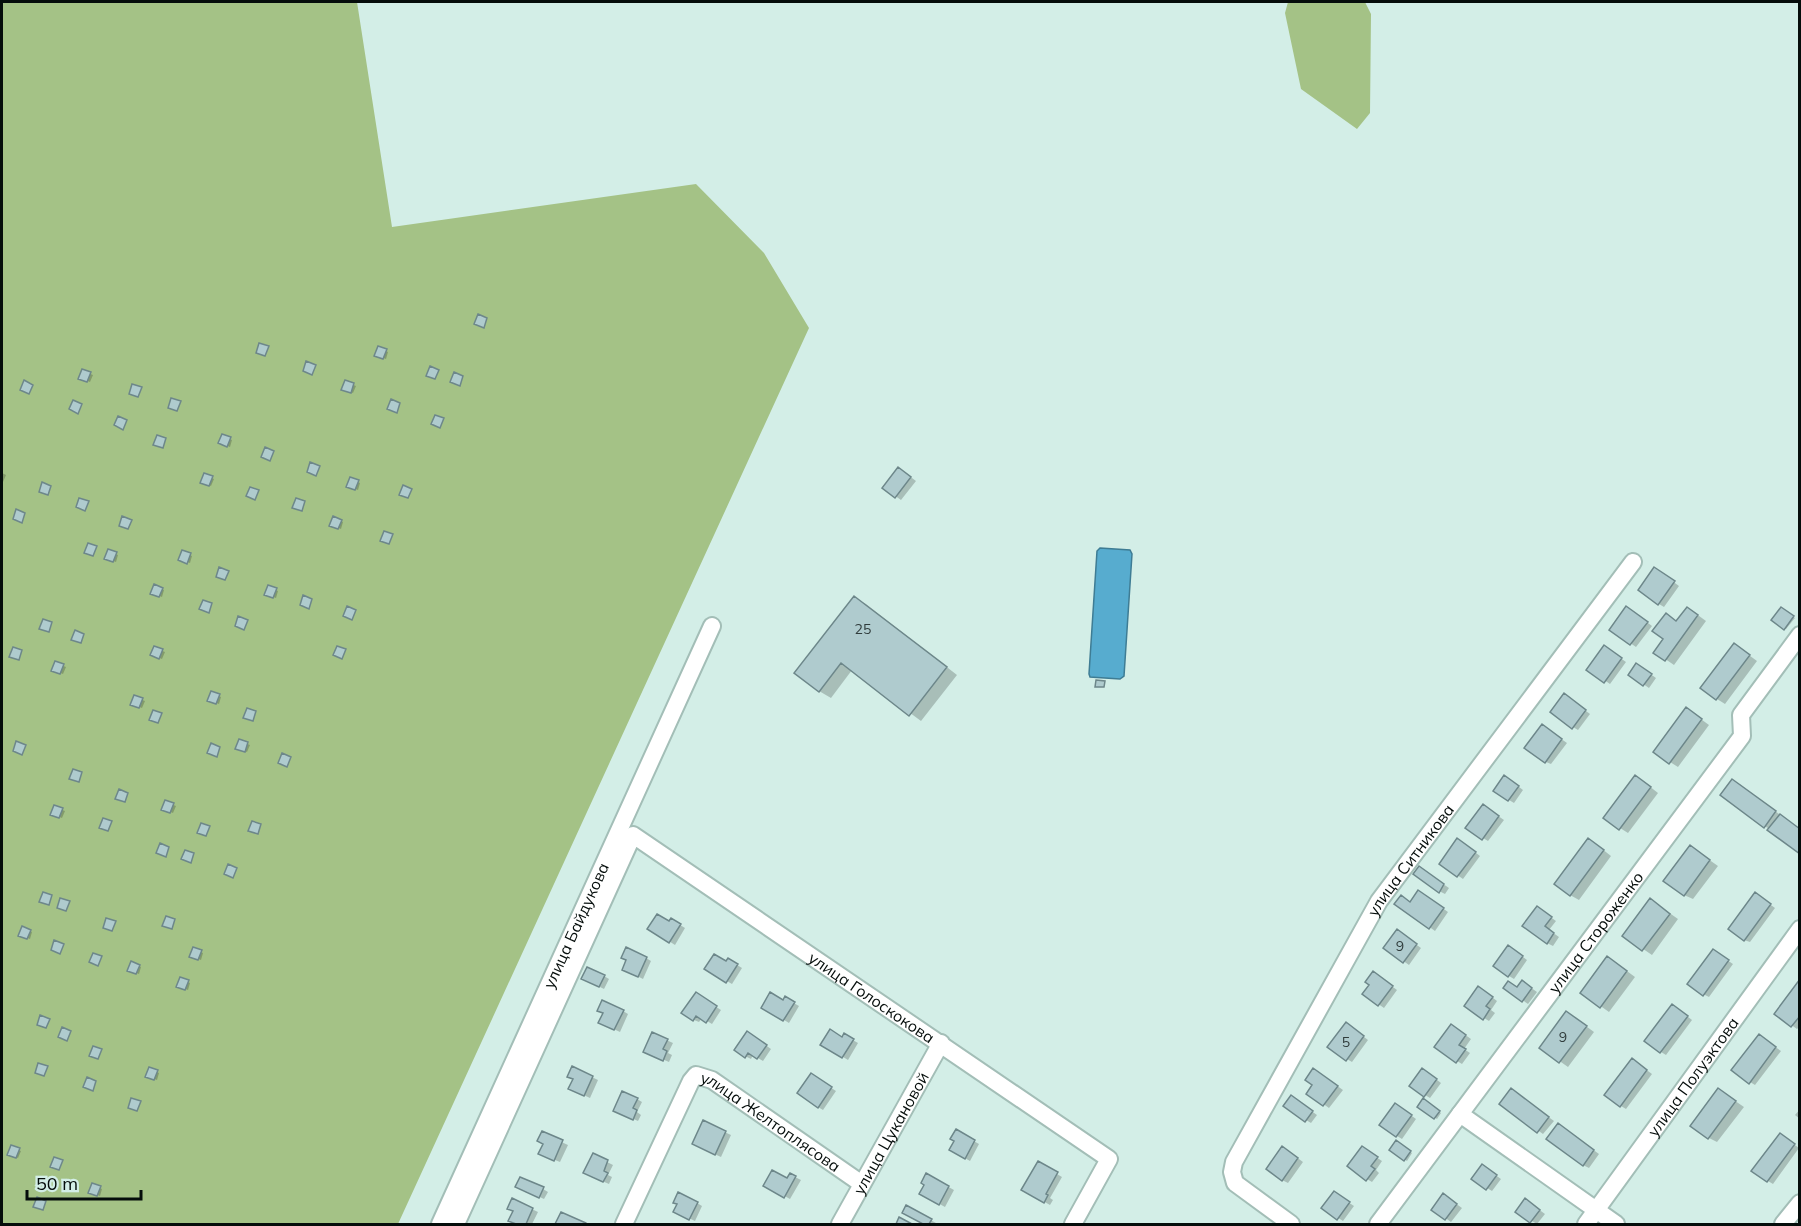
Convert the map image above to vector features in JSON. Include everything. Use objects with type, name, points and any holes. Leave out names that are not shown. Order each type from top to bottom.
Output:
[{"type":"street","name":"улица Ситникова","points":[[1291,1224],[1235,1183],[1232,1172],[1234,1162],[1379,901],[1633,562]]},
{"type":"street","name":"улица Байдукова","points":[[440,1224],[712,626]]},
{"type":"street","name":"улица Стороженко","points":[[1378,1224],[1742,736],[1741,715],[1800,635]]},
{"type":"street","name":"улица Байдукова","points":[[456,1224],[633,835]]},
{"type":"street","name":"улица Голоскокова","points":[[633,835],[941,1043],[1109,1160],[1073,1224]]},
{"type":"street","name":"улица Полуэктова","points":[[1586,1224],[1800,929]]},
{"type":"street","name":"улица Цукановой","points":[[840,1224],[941,1043]]},
{"type":"street","name":"улица Желтоплясова","points":[[624,1224],[691,1081],[696,1075],[712,1080],[862,1184]]},
{"type":"street","points":[[1460,1114],[1616,1224]]},
{"type":"street","points":[[1783,1224],[1800,1203]]},
{"type":"green space","points":[[2,2],[357,2],[392,227],[696,184],[764,253],[809,328],[398,1224],[2,1224]]},
{"type":"green space","points":[[1288,2],[1365,2],[1371,14],[1370,113],[1357,129],[1301,89],[1285,13]]},
{"type":"water","points":[[1100,548],[1130,550],[1132,554],[1124,676],[1120,679],[1090,677],[1089,674],[1097,551]]},
{"type":"building","points":[[478,314],[487,318],[484,328],[474,324]]},
{"type":"building","points":[[259,343],[269,346],[265,356],[256,353]]},
{"type":"building","points":[[378,346],[387,349],[383,359],[374,356]]},
{"type":"building","points":[[306,361],[316,365],[312,375],[303,371]]},
{"type":"building","points":[[430,366],[439,370],[435,379],[426,376]]},
{"type":"building","points":[[82,369],[91,372],[87,382],[78,379]]},
{"type":"building","points":[[454,372],[463,376],[460,386],[450,382]]},
{"type":"building","points":[[24,380],[33,385],[29,394],[20,390]]},
{"type":"building","points":[[345,380],[354,383],[351,393],[341,390]]},
{"type":"building","points":[[132,384],[142,387],[138,397],[129,394]]},
{"type":"building","points":[[171,398],[181,401],[177,411],[168,408]]},
{"type":"building","points":[[391,399],[400,403],[397,413],[387,409]]},
{"type":"building","points":[[73,400],[82,404],[78,414],[69,409]]},
{"type":"building","points":[[435,415],[444,418],[440,428],[431,424]]},
{"type":"building","points":[[118,416],[127,420],[123,430],[114,425]]},
{"type":"building","points":[[222,434],[231,437],[227,447],[218,443]]},
{"type":"building","points":[[157,435],[166,438],[163,448],[153,445]]},
{"type":"building","points":[[265,447],[274,451],[270,461],[261,457]]},
{"type":"building","points":[[310,462],[320,466],[316,476],[307,472]]},
{"type":"building","points":[[898,467],[911,477],[895,498],[882,488]]},
{"type":"building","points":[[204,473],[213,476],[209,486],[200,483]]},
{"type":"building","points":[[350,477],[359,480],[355,490],[346,487]]},
{"type":"building","points":[[42,482],[51,486],[48,495],[39,492]]},
{"type":"building","points":[[403,485],[412,489],[408,498],[399,495]]},
{"type":"building","points":[[250,487],[259,490],[255,500],[246,496]]},
{"type":"building","points":[[79,498],[89,501],[85,511],[76,507]]},
{"type":"building","points":[[296,498],[305,501],[302,511],[292,508]]},
{"type":"building","points":[[16,509],[25,513],[22,523],[13,519]]},
{"type":"building","points":[[122,516],[132,520],[128,529],[119,526]]},
{"type":"building","points":[[333,516],[342,520],[338,529],[329,526]]},
{"type":"building","points":[[384,531],[393,534],[389,544],[380,541]]},
{"type":"building","points":[[88,543],[97,546],[93,556],[84,553]]},
{"type":"building","points":[[108,549],[117,552],[113,562],[104,559]]},
{"type":"building","points":[[182,550],[191,553],[187,564],[178,560]]},
{"type":"building","points":[[219,567],[229,571],[225,580],[216,577]]},
{"type":"building","points":[[1654,567],[1675,581],[1658,605],[1638,590]]},
{"type":"building","points":[[154,584],[163,588],[159,597],[150,594]]},
{"type":"building","points":[[268,585],[277,588],[273,598],[264,595]]},
{"type":"building","points":[[303,595],[312,599],[309,609],[300,605]]},
{"type":"building","points":[[854,596],[947,667],[909,716],[841,663],[819,692],[794,673]]},
{"type":"building","points":[[203,600],[212,603],[209,613],[199,609]]},
{"type":"building","points":[[347,606],[356,610],[352,620],[343,616]]},
{"type":"building","points":[[1626,606],[1648,622],[1630,645],[1609,630]]},
{"type":"building","points":[[1687,607],[1698,615],[1665,661],[1653,653],[1663,639],[1652,631],[1666,613],[1676,621]]},
{"type":"building","points":[[1781,607],[1794,616],[1784,630],[1771,620]]},
{"type":"building","points":[[238,616],[248,620],[244,630],[235,626]]},
{"type":"building","points":[[43,619],[52,622],[49,632],[39,629]]},
{"type":"building","points":[[75,630],[84,634],[81,643],[71,640]]},
{"type":"building","points":[[1734,643],[1750,655],[1716,700],[1700,688]]},
{"type":"building","points":[[1604,645],[1622,658],[1604,683],[1586,670]]},
{"type":"building","points":[[154,646],[163,649],[159,659],[150,655]]},
{"type":"building","points":[[337,646],[346,649],[342,659],[333,655]]},
{"type":"building","points":[[13,647],[22,650],[19,660],[9,657]]},
{"type":"building","points":[[55,661],[64,664],[60,674],[51,671]]},
{"type":"building","points":[[1636,663],[1652,674],[1643,686],[1628,675]]},
{"type":"building","points":[[1096,680],[1105,681],[1104,687],[1095,687]]},
{"type":"building","points":[[211,691],[220,694],[216,704],[207,701]]},
{"type":"building","points":[[1564,693],[1586,710],[1572,729],[1550,712]]},
{"type":"building","points":[[134,695],[143,698],[139,708],[130,705]]},
{"type":"building","points":[[1686,707],[1702,719],[1669,764],[1653,752]]},
{"type":"building","points":[[247,708],[256,711],[253,721],[243,718]]},
{"type":"building","points":[[153,710],[162,713],[158,723],[149,720]]},
{"type":"building","points":[[1542,724],[1562,739],[1545,763],[1524,748]]},
{"type":"building","points":[[239,739],[248,742],[245,752],[235,749]]},
{"type":"building","points":[[16,741],[26,745],[22,755],[13,751]]},
{"type":"building","points":[[211,743],[220,747],[217,757],[207,753]]},
{"type":"building","points":[[282,753],[291,757],[287,767],[278,763]]},
{"type":"building","points":[[73,769],[82,772],[79,782],[69,779]]},
{"type":"building","points":[[1504,775],[1519,786],[1508,801],[1493,791]]},
{"type":"building","points":[[1635,775],[1651,787],[1619,830],[1603,818]]},
{"type":"building","points":[[1732,779],[1776,811],[1764,828],[1720,795]]},
{"type":"building","points":[[119,789],[128,793],[125,802],[115,799]]},
{"type":"building","points":[[165,800],[174,803],[170,813],[161,810]]},
{"type":"building","points":[[1483,804],[1499,816],[1482,840],[1465,828]]},
{"type":"building","points":[[54,805],[63,808],[59,818],[50,815]]},
{"type":"building","points":[[1780,814],[1800,829],[1800,854],[1767,830]]},
{"type":"building","points":[[103,818],[112,821],[108,831],[99,828]]},
{"type":"building","points":[[252,821],[261,824],[258,834],[248,831]]},
{"type":"building","points":[[201,823],[210,826],[206,836],[197,833]]},
{"type":"building","points":[[1457,838],[1476,852],[1457,877],[1439,864]]},
{"type":"building","points":[[1588,838],[1604,850],[1570,896],[1554,884]]},
{"type":"building","points":[[160,843],[169,847],[166,857],[156,853]]},
{"type":"building","points":[[1690,845],[1710,860],[1684,896],[1663,881]]},
{"type":"building","points":[[185,850],[194,853],[191,863],[181,859]]},
{"type":"building","points":[[228,864],[237,868],[233,878],[224,874]]},
{"type":"building","points":[[1419,866],[1444,884],[1439,893],[1413,874]]},
{"type":"building","points":[[1418,890],[1444,908],[1429,929],[1394,904],[1401,895],[1410,902]]},
{"type":"building","points":[[43,892],[52,895],[49,905],[39,902]]},
{"type":"building","points":[[1755,892],[1771,904],[1744,941],[1728,929]]},
{"type":"building","points":[[60,898],[70,901],[66,911],[57,908]]},
{"type":"building","points":[[1650,898],[1670,914],[1642,951],[1622,936]]},
{"type":"building","points":[[1537,906],[1552,917],[1545,926],[1554,933],[1547,944],[1522,926]]},
{"type":"building","points":[[657,914],[669,921],[671,918],[681,924],[669,943],[647,929]]},
{"type":"building","points":[[166,916],[175,919],[172,929],[162,926]]},
{"type":"building","points":[[106,918],[116,921],[112,931],[103,928]]},
{"type":"building","points":[[22,926],[31,930],[27,939],[18,936]]},
{"type":"building","points":[[1397,929],[1417,944],[1403,963],[1383,948]]},
{"type":"building","points":[[54,940],[64,944],[60,954],[51,950]]},
{"type":"building","points":[[1508,945],[1523,956],[1508,977],[1493,966]]},
{"type":"building","points":[[193,947],[202,950],[198,960],[189,957]]},
{"type":"building","points":[[626,947],[647,957],[638,977],[622,970],[626,960],[621,958]]},
{"type":"building","points":[[1713,949],[1729,960],[1703,996],[1687,984]]},
{"type":"building","points":[[93,953],[102,956],[98,966],[89,962]]},
{"type":"building","points":[[714,954],[726,961],[728,958],[738,964],[726,983],[704,969]]},
{"type":"building","points":[[1607,956],[1627,971],[1600,1008],[1580,993]]},
{"type":"building","points":[[131,961],[140,965],[136,974],[127,971]]},
{"type":"building","points":[[587,967],[605,975],[599,987],[581,979]]},
{"type":"building","points":[[1373,971],[1393,986],[1378,1006],[1362,994],[1369,985],[1365,982]]},
{"type":"building","points":[[180,977],[189,980],[185,990],[176,987]]},
{"type":"building","points":[[1800,979],[1800,1016],[1791,1027],[1774,1014]]},
{"type":"building","points":[[1522,980],[1532,988],[1522,1002],[1503,988],[1508,981],[1517,987]]},
{"type":"building","points":[[1478,986],[1493,997],[1486,1006],[1490,1009],[1483,1020],[1464,1006]]},
{"type":"building","points":[[696,992],[717,1006],[706,1023],[696,1016],[693,1021],[681,1013]]},
{"type":"building","points":[[770,992],[783,1000],[785,996],[795,1002],[783,1021],[761,1008]]},
{"type":"building","points":[[602,1000],[624,1010],[614,1030],[598,1023],[603,1013],[597,1011]]},
{"type":"building","points":[[1672,1004],[1688,1016],[1660,1053],[1644,1041]]},
{"type":"building","points":[[1566,1011],[1587,1026],[1559,1063],[1539,1048]]},
{"type":"building","points":[[40,1015],[50,1019],[46,1028],[37,1025]]},
{"type":"building","points":[[1346,1022],[1364,1036],[1346,1061],[1327,1047]]},
{"type":"building","points":[[1451,1024],[1466,1035],[1459,1045],[1466,1049],[1456,1063],[1434,1047]]},
{"type":"building","points":[[62,1027],[71,1031],[67,1041],[58,1037]]},
{"type":"building","points":[[830,1029],[842,1037],[844,1033],[854,1039],[842,1058],[820,1045]]},
{"type":"building","points":[[747,1031],[767,1045],[757,1059],[748,1053],[745,1058],[734,1050]]},
{"type":"building","points":[[652,1032],[668,1039],[663,1049],[667,1051],[663,1061],[643,1052]]},
{"type":"building","points":[[1759,1034],[1776,1047],[1749,1084],[1731,1070]]},
{"type":"building","points":[[93,1046],[102,1049],[98,1059],[89,1056]]},
{"type":"building","points":[[1632,1058],[1647,1070],[1620,1107],[1604,1095]]},
{"type":"building","points":[[38,1063],[48,1066],[44,1076],[35,1073]]},
{"type":"building","points":[[572,1066],[593,1076],[584,1096],[568,1089],[573,1079],[567,1077]]},
{"type":"building","points":[[149,1067],[158,1070],[154,1080],[145,1077]]},
{"type":"building","points":[[1313,1068],[1338,1086],[1323,1106],[1306,1094],[1312,1085],[1305,1080]]},
{"type":"building","points":[[1422,1068],[1437,1079],[1424,1097],[1409,1086]]},
{"type":"building","points":[[811,1073],[832,1087],[818,1108],[797,1093]]},
{"type":"building","points":[[87,1077],[96,1081],[93,1091],[83,1087]]},
{"type":"building","points":[[1511,1088],[1549,1117],[1537,1133],[1499,1104]]},
{"type":"building","points":[[1718,1088],[1736,1101],[1708,1139],[1690,1126]]},
{"type":"building","points":[[622,1091],[638,1098],[633,1108],[637,1110],[633,1120],[613,1111]]},
{"type":"building","points":[[1291,1095],[1313,1111],[1305,1122],[1283,1106]]},
{"type":"building","points":[[131,1098],[141,1101],[137,1111],[128,1108]]},
{"type":"building","points":[[1423,1098],[1440,1111],[1434,1119],[1417,1107]]},
{"type":"building","points":[[1395,1103],[1412,1115],[1396,1137],[1379,1125]]},
{"type":"building","points":[[703,1120],[726,1131],[715,1155],[692,1144]]},
{"type":"building","points":[[1558,1123],[1594,1150],[1583,1166],[1546,1139]]},
{"type":"building","points":[[956,1129],[975,1140],[965,1159],[949,1150],[954,1141],[950,1139]]},
{"type":"building","points":[[542,1131],[563,1140],[554,1161],[538,1154],[543,1144],[537,1141]]},
{"type":"building","points":[[1780,1133],[1795,1144],[1767,1182],[1751,1171]]},
{"type":"building","points":[[1396,1140],[1411,1151],[1404,1161],[1389,1150]]},
{"type":"building","points":[[11,1145],[20,1148],[16,1158],[7,1155]]},
{"type":"building","points":[[1282,1146],[1298,1158],[1282,1181],[1266,1169]]},
{"type":"building","points":[[1362,1146],[1378,1157],[1371,1166],[1375,1169],[1366,1181],[1347,1166]]},
{"type":"building","points":[[593,1153],[608,1160],[604,1171],[608,1173],[603,1182],[583,1173]]},
{"type":"building","points":[[54,1157],[63,1160],[59,1170],[50,1167]]},
{"type":"building","points":[[1038,1161],[1058,1172],[1046,1194],[1048,1195],[1044,1203],[1021,1190]]},
{"type":"building","points":[[1482,1164],[1497,1175],[1486,1190],[1471,1179]]},
{"type":"building","points":[[772,1170],[787,1178],[790,1173],[796,1176],[784,1198],[763,1186]]},
{"type":"building","points":[[926,1173],[949,1186],[939,1205],[919,1194],[924,1185],[921,1183]]},
{"type":"building","points":[[520,1177],[544,1187],[539,1198],[515,1187]]},
{"type":"building","points":[[92,1183],[101,1186],[97,1196],[88,1193]]},
{"type":"building","points":[[1334,1191],[1350,1202],[1337,1220],[1321,1208]]},
{"type":"building","points":[[678,1192],[698,1202],[689,1220],[673,1212],[677,1204],[673,1203]]},
{"type":"building","points":[[1443,1193],[1457,1204],[1445,1220],[1431,1210]]},
{"type":"building","points":[[37,1197],[46,1201],[43,1210],[33,1207]]},
{"type":"building","points":[[512,1198],[533,1208],[526,1224],[508,1221],[513,1211],[507,1209]]},
{"type":"building","points":[[1525,1198],[1540,1210],[1530,1223],[1515,1212]]},
{"type":"building","points":[[906,1205],[932,1219],[929,1224],[923,1224],[902,1213]]},
{"type":"building","points":[[561,1212],[586,1223],[586,1224],[555,1224]]},
{"type":"building","points":[[899,1217],[912,1224],[896,1224]]}]
